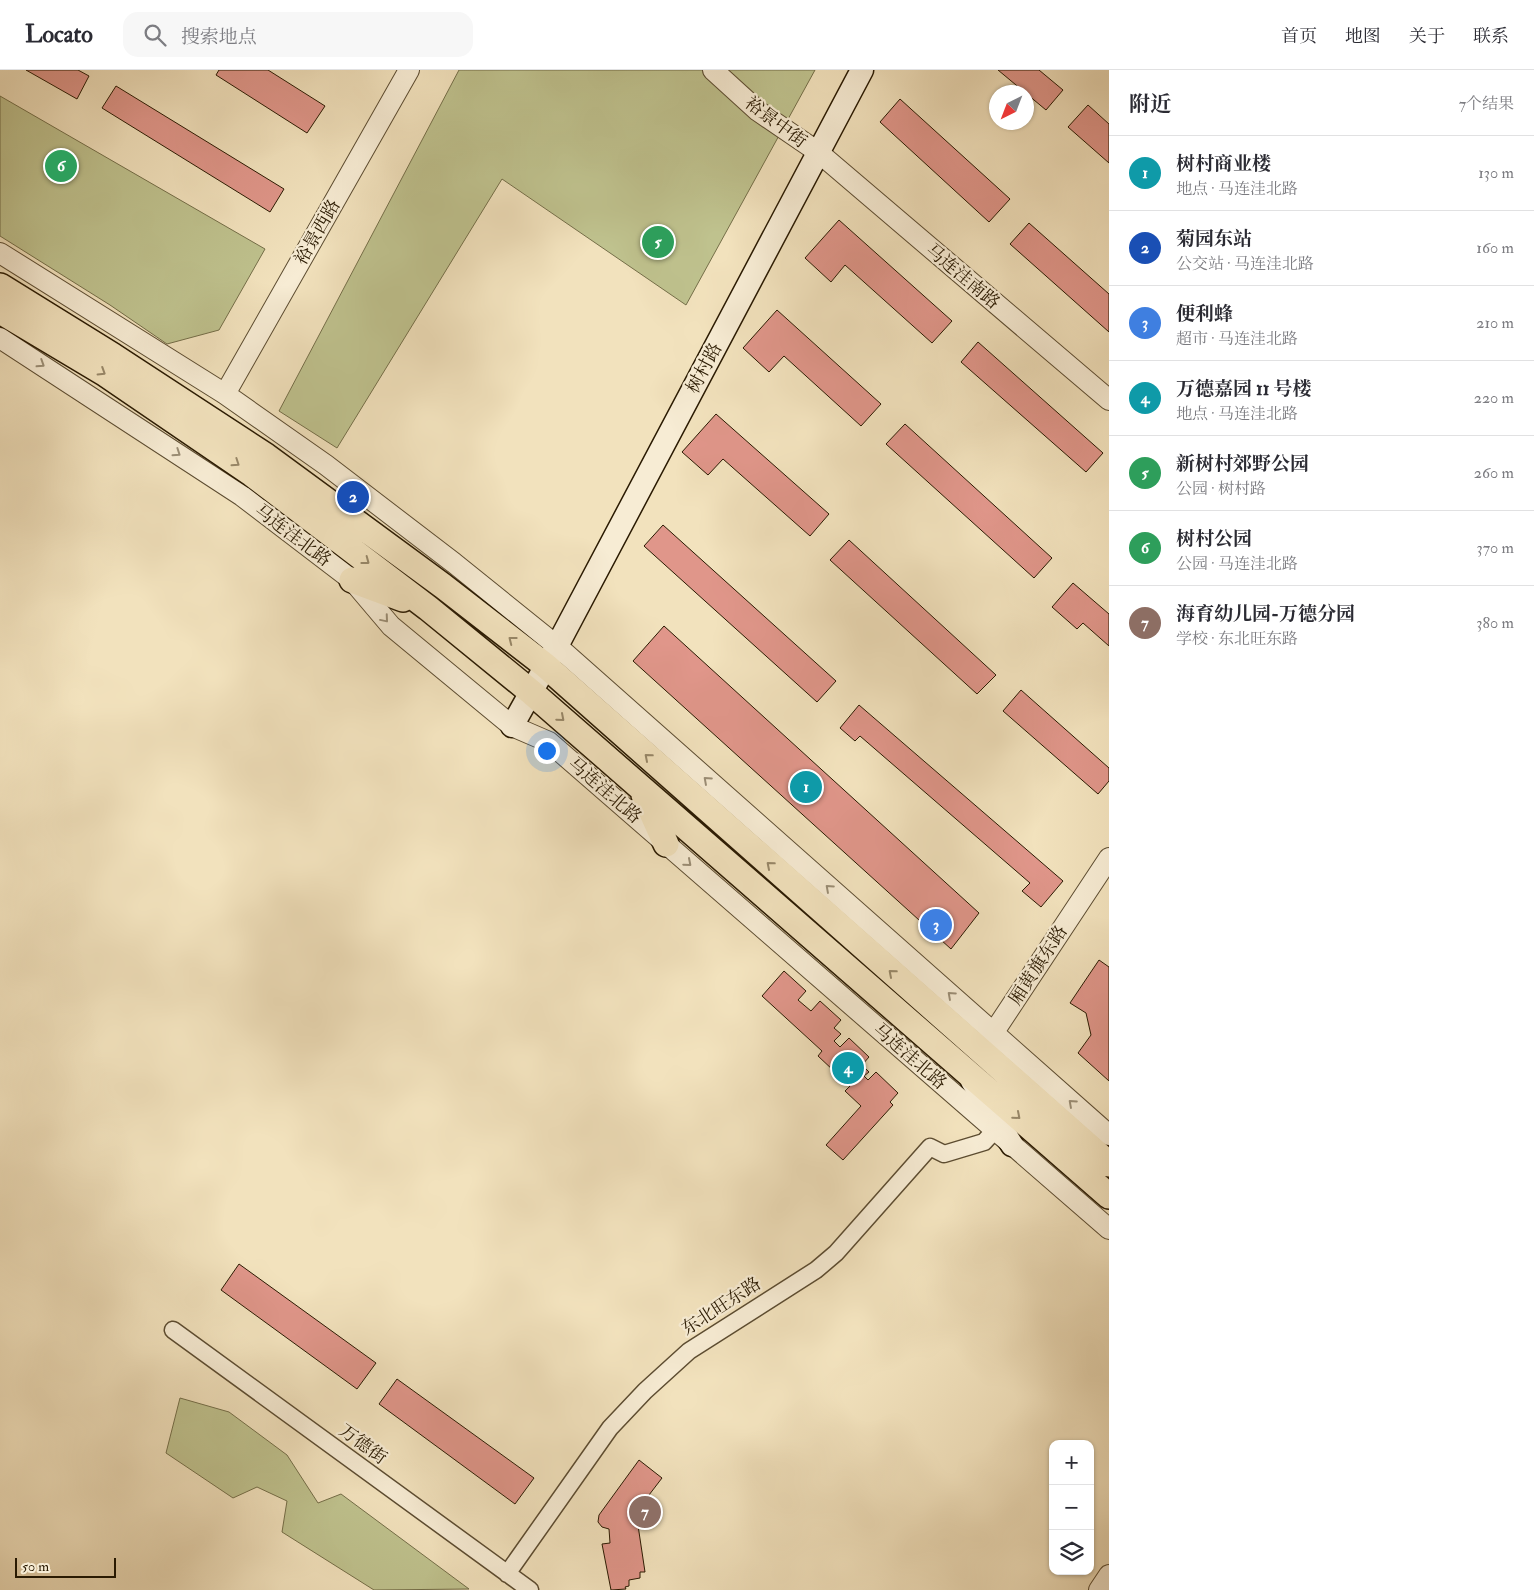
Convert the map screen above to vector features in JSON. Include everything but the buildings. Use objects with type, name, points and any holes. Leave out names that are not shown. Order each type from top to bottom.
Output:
[{"type":"main road","name":"树村路","points":[[512,726],[862,70]]},
{"type":"main road","points":[[0,286],[113,356],[266,456],[443,586],[551,656],[987,1042],[1109,1164]]},
{"type":"main road","name":"马连洼北路","points":[[0,311],[104,374],[252,474],[428,608],[531,692],[640,786],[1109,1196]]},
{"type":"main road","points":[[352,580],[428,608]]},
{"type":"main road","points":[[640,786],[666,844]]},
{"type":"main road","points":[[967,1072],[1003,1137]]},
{"type":"street","name":"裕景西路","points":[[225,394],[409,70]]},
{"type":"street","name":"裕景中街","points":[[713,70],[758,111],[818,152]]},
{"type":"street","name":"马连洼南路","points":[[818,152],[1109,400]]},
{"type":"street","points":[[0,254],[225,394],[326,466],[446,557],[551,656]]},
{"type":"street","name":"马连洼北路","points":[[0,338],[242,496],[352,580],[391,626],[512,726],[549,742],[1109,1229]]},
{"type":"street","name":"厢黄旗东路","points":[[967,1072],[1109,858]]},
{"type":"street","points":[[987,1042],[1109,1135]]},
{"type":"street","name":"东北旺东路","points":[[507,1574],[610,1428],[645,1391],[689,1351],[816,1270],[836,1253],[930,1147],[944,1154],[1003,1137]]},
{"type":"street","name":"万德街","points":[[173,1330],[530,1590]]},
{"type":"street","points":[[1099,1590],[1109,1575]]},
{"type":"green space","points":[[459,70],[815,70],[686,305],[502,179],[337,448],[279,411]]},
{"type":"green space","points":[[0,96],[265,249],[219,330],[167,344],[110,305],[0,236]]},
{"type":"green space","points":[[180,1398],[229,1412],[287,1455],[318,1503],[341,1494],[469,1589],[374,1590],[282,1532],[287,1501],[257,1487],[233,1498],[166,1453]]},
{"type":"place","name":"树村公园","points":[[61,166]]},
{"type":"place","name":"新树村郊野公园","points":[[658,242]]},
{"type":"place","name":"菊园东站","points":[[353,497]]},
{"type":"place","name":"树村商业楼","points":[[806,787]]},
{"type":"place","name":"便利蜂","points":[[936,925]]},
{"type":"place","name":"万德嘉园 11 号楼","points":[[848,1068]]},
{"type":"place","name":"海育幼儿园-万德分园","points":[[645,1512]]}]
